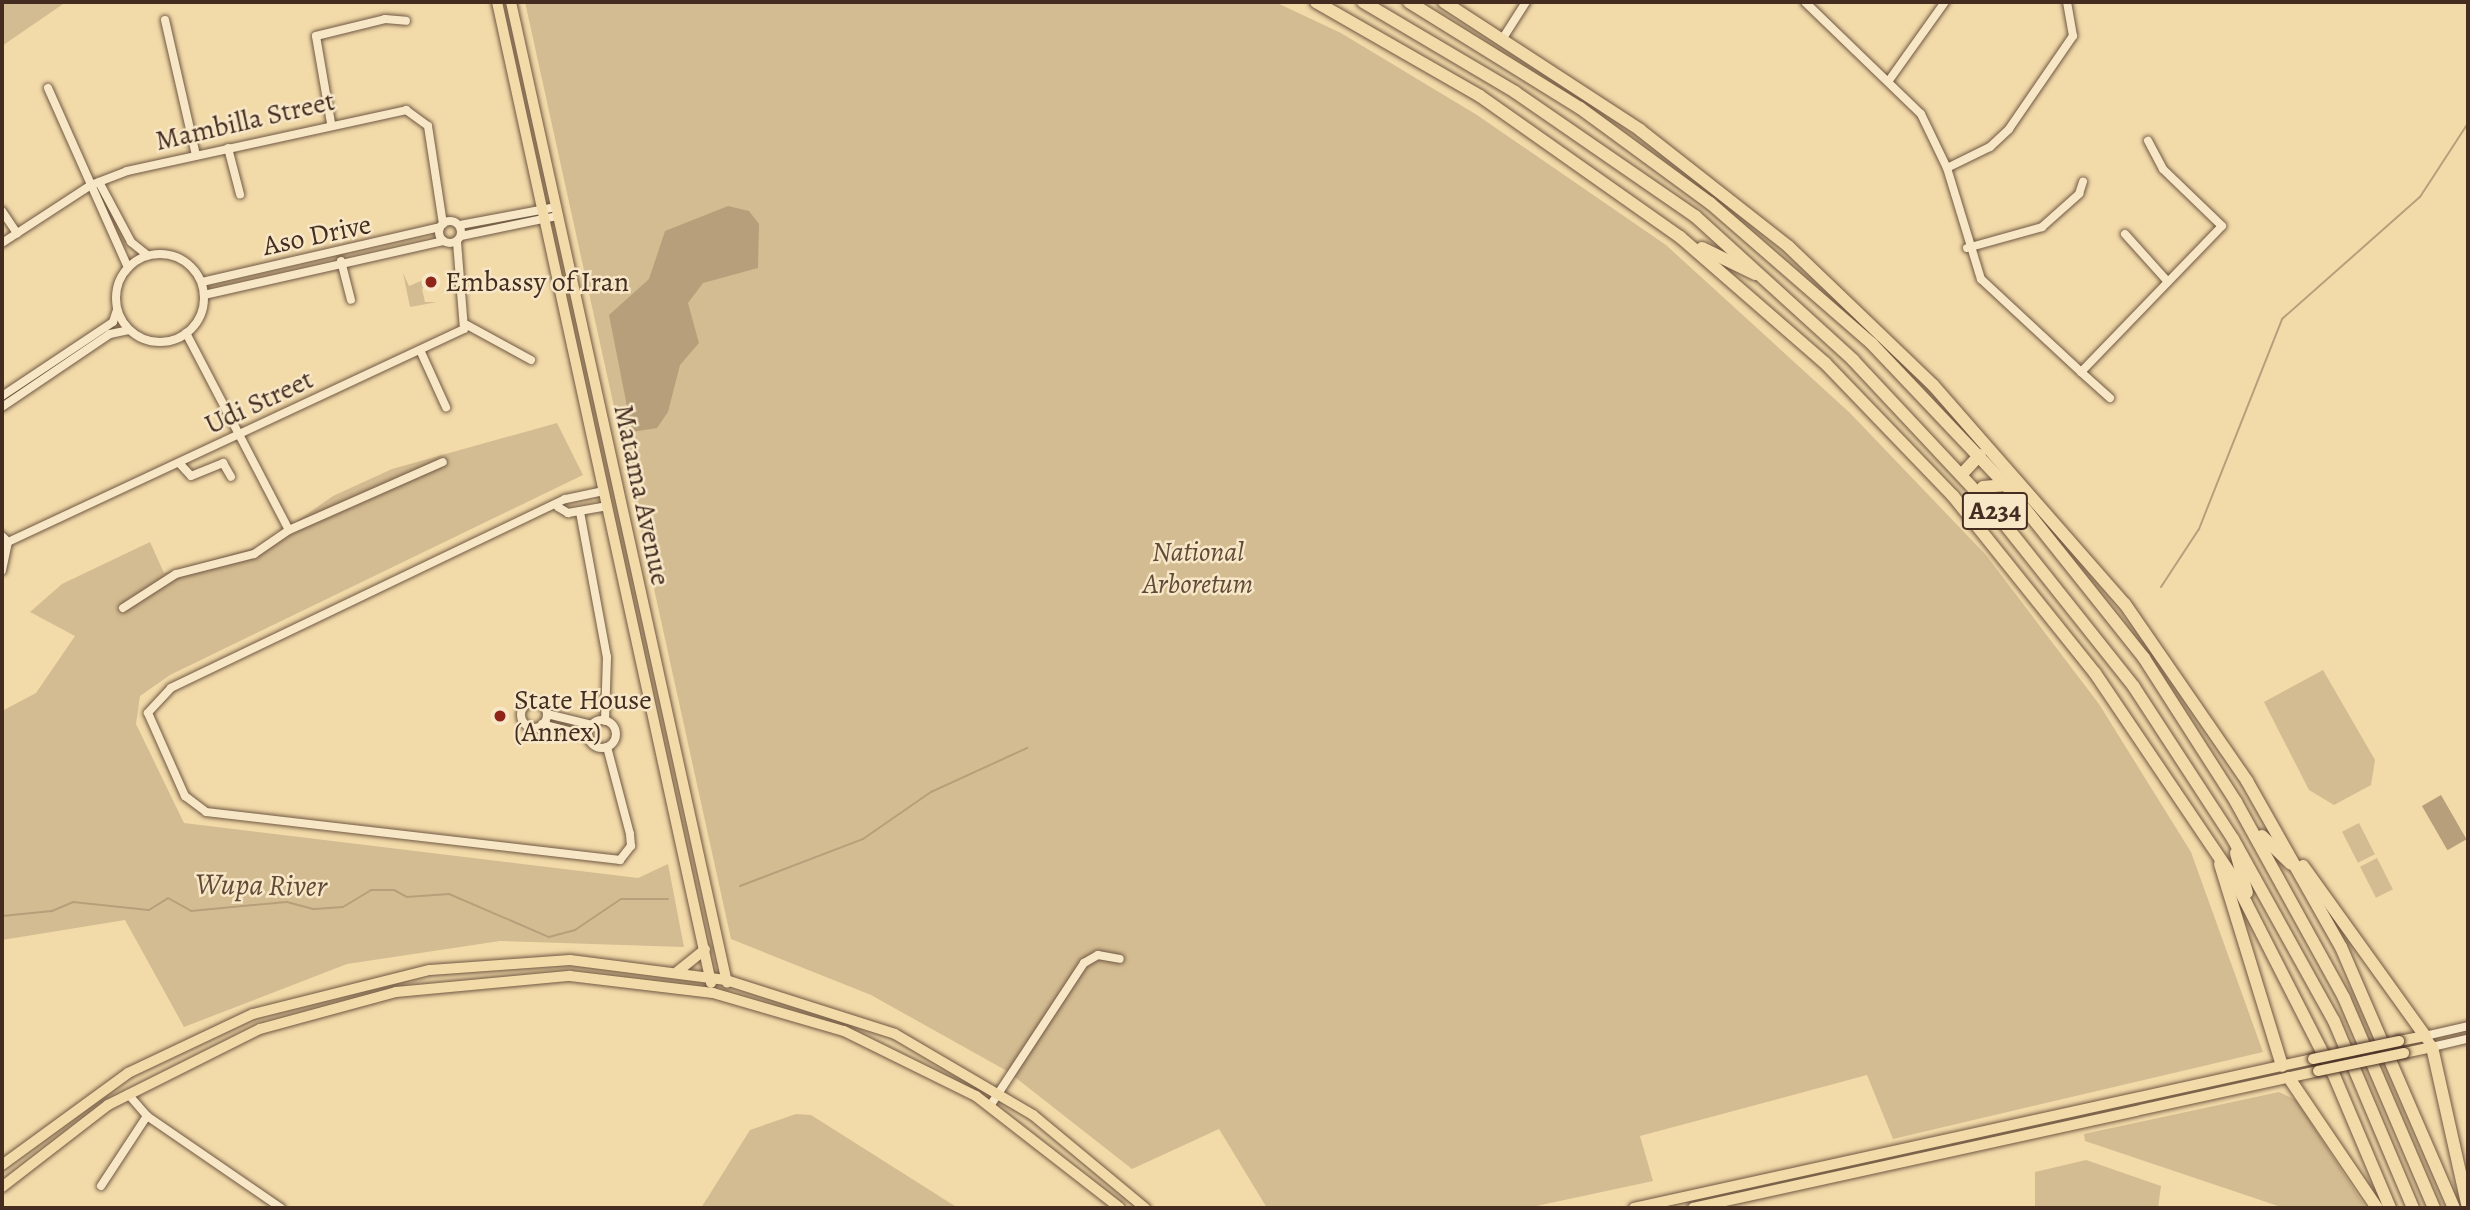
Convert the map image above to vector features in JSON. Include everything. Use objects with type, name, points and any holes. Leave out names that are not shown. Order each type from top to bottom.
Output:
[{"type":"highway","points":[[1315,2],[1480,96],[1680,237],[1825,363],[2004,555],[2151,751],[2251,907],[2333,1073],[2390,1208]]},
{"type":"highway","name":"A234","points":[[1363,2],[1645,178],[1769,282],[1988,503],[2134,687],[2233,839],[2334,1021],[2413,1208]]},
{"type":"highway","name":"A234","points":[[1409,2],[1656,162],[1843,318],[2006,485],[2144,658],[2246,819],[2343,998],[2434,1208]]},
{"type":"highway","points":[[1444,2],[1503,38],[1640,130],[1789,247],[1933,385],[2125,604],[2287,849],[2429,1041],[2468,1208]]},
{"type":"highway","points":[[1680,237],[1769,282]]},
{"type":"highway","points":[[1789,247],[1843,318]]},
{"type":"highway","points":[[1962,474],[1980,456]]},
{"type":"highway","points":[[1988,503],[1983,487],[2006,485]]},
{"type":"highway","points":[[2246,819],[2297,869]]},
{"type":"highway","points":[[2233,839],[2251,907]]},
{"type":"highway","points":[[2287,849],[2364,996],[2454,1208]]},
{"type":"highway","points":[[2216,850],[2282,1066]]},
{"type":"highway","points":[[2289,1078],[2377,1208]]},
{"type":"main road","points":[[498,4],[511,3]]},
{"type":"main road","name":"Matama Avenue","points":[[511,3],[730,997]]},
{"type":"main road","name":"Matama Avenue","points":[[498,4],[713,993]]},
{"type":"main road","points":[[624,579],[637,576]]},
{"type":"main road","points":[[676,972],[705,949]]},
{"type":"main road","points":[[2,1164],[97,1093],[166,1053],[323,992],[430,970],[528,960],[710,977],[852,1016],[999,1092],[1073,1144],[1145,1208]]},
{"type":"main road","points":[[2,1187],[128,1094],[260,1029],[396,992],[570,976],[713,993],[845,1031],[990,1106],[1120,1208]]},
{"type":"main road","points":[[1634,1208],[2313,1059],[2399,1041],[2429,1041]]},
{"type":"main road","points":[[1693,1208],[2404,1053],[2429,1041]]},
{"type":"main road","points":[[2282,1066],[2289,1078]]},
{"type":"street","points":[[1503,38],[1526,2]]},
{"type":"street","points":[[1890,79],[1945,2]]},
{"type":"street","points":[[1947,168],[1990,148],[2009,129],[2073,36],[2067,2]]},
{"type":"street","points":[[1810,3],[1890,79],[1932,131],[1947,168],[1968,248],[1987,289],[2110,398]]},
{"type":"street","points":[[331,123],[316,36],[386,19],[406,21]]},
{"type":"street","points":[[165,20],[195,155]]},
{"type":"street","points":[[48,88],[95,184],[128,268]]},
{"type":"street","name":"Mambilla Street","points":[[2,243],[95,184],[195,155],[394,111],[419,114],[431,136],[444,207]]},
{"type":"street","points":[[2081,372],[2222,226],[2163,169],[2148,141]]},
{"type":"street","points":[[228,148],[240,194]]},
{"type":"street","points":[[1968,248],[2042,227],[2079,194],[2083,182]]},
{"type":"street","points":[[95,184],[131,242],[147,255],[178,257],[202,282],[204,295],[200,317],[186,333],[155,342],[131,331],[117,310]]},
{"type":"street","points":[[444,207],[456,223],[459,239],[456,261],[467,325],[531,360]]},
{"type":"street","points":[[444,207],[441,225],[444,242],[456,261]]},
{"type":"street","points":[[2,211],[17,233]]},
{"type":"street","points":[[459,239],[557,211]]},
{"type":"street","points":[[456,223],[543,214]]},
{"type":"street","name":"Aso Drive","points":[[202,282],[456,223]]},
{"type":"street","points":[[2124,234],[2168,282]]},
{"type":"street","name":"Aso Drive","points":[[204,295],[341,261],[459,239]]},
{"type":"street","points":[[2,396],[113,322],[117,310],[118,283],[128,268],[147,255]]},
{"type":"street","points":[[341,261],[351,300]]},
{"type":"street","name":"Udi Street","points":[[2,569],[5,539],[241,436],[467,325]]},
{"type":"street","points":[[2,407],[110,334],[131,331]]},
{"type":"street","points":[[186,333],[289,530]]},
{"type":"street","points":[[420,350],[446,407]]},
{"type":"street","points":[[123,608],[176,574],[254,554],[289,530],[443,462]]},
{"type":"street","points":[[180,464],[191,476],[223,463],[231,477]]},
{"type":"street","points":[[580,512],[607,657],[605,721],[616,733],[607,747],[631,846],[627,856],[610,861],[206,812],[185,796],[148,721],[151,702],[171,688],[558,508],[565,499],[599,492]]},
{"type":"street","points":[[558,508],[580,512],[603,507]]},
{"type":"street","points":[[605,721],[592,725],[547,714],[536,702],[523,710],[526,725],[542,724],[588,736],[595,746],[607,747]]},
{"type":"street","points":[[542,724],[547,714]]},
{"type":"street","points":[[588,736],[592,725]]},
{"type":"street","points":[[990,1106],[1084,963],[1098,955],[1120,959]]},
{"type":"street","points":[[2429,1041],[2468,1026]]},
{"type":"street","points":[[2429,1041],[2468,1039]]},
{"type":"street","points":[[128,1094],[146,1116],[281,1208]]},
{"type":"street","points":[[101,1186],[146,1116]]},
{"type":"green space","points":[[2,2],[66,2],[2,46]]},
{"type":"green space","name":"National Arboretum","points":[[525,2],[1275,2],[1341,33],[1477,115],[1666,245],[1850,413],[1986,555],[2099,704],[2191,852],[2263,1052],[1893,1139],[1867,1075],[1640,1136],[1653,1181],[1527,1208],[1267,1208],[1219,1129],[1132,1169],[1007,1071],[871,995],[731,939]]},
{"type":"green space","points":[[403,273],[409,286],[437,274],[422,289],[425,302],[437,302],[410,307]]},
{"type":"green space","points":[[557,423],[583,475],[170,675],[140,696],[136,724],[184,823],[638,878],[668,864],[684,947],[500,941],[347,964],[184,1027],[125,920],[2,940],[2,711],[36,693],[75,636],[30,612],[62,584],[150,542],[164,573],[261,546],[333,496],[392,469]]},
{"type":"green space","points":[[2323,670],[2375,760],[2371,785],[2334,805],[2309,790],[2264,702]]},
{"type":"green space","points":[[2359,823],[2375,854],[2358,863],[2342,832]]},
{"type":"green space","points":[[2377,858],[2393,889],[2376,898],[2360,867]]},
{"type":"green space","points":[[2279,1092],[2296,1100],[2366,1208],[2284,1208],[2085,1141],[2084,1134]]},
{"type":"green space","points":[[796,1114],[811,1115],[958,1208],[701,1208],[750,1130]]},
{"type":"green space","points":[[2086,1160],[2161,1186],[2158,1208],[2035,1208],[2035,1172]]},
{"type":"shaded area","points":[[728,206],[749,211],[759,224],[758,268],[703,283],[688,303],[699,343],[680,365],[668,412],[657,428],[632,432],[609,315],[649,279],[665,231]]},
{"type":"shaded area","points":[[2441,795],[2466,839],[2447,850],[2422,806]]},
{"type":"waterway","points":[[2161,587],[2199,529],[2282,319],[2420,197],[2468,123]]},
{"type":"waterway","points":[[740,886],[863,839],[931,792],[1027,748]]},
{"type":"waterway","name":"Wupa River","points":[[2,916],[52,911],[73,902],[149,910],[168,898],[191,911],[287,902],[314,909],[343,907],[371,890],[394,890],[407,897],[449,894],[549,937],[575,930],[621,899],[668,899]]},
{"type":"place","name":"Embassy of Iran","points":[[431,282]]},
{"type":"place","name":"State House (Annex)","points":[[500,716]]}]
